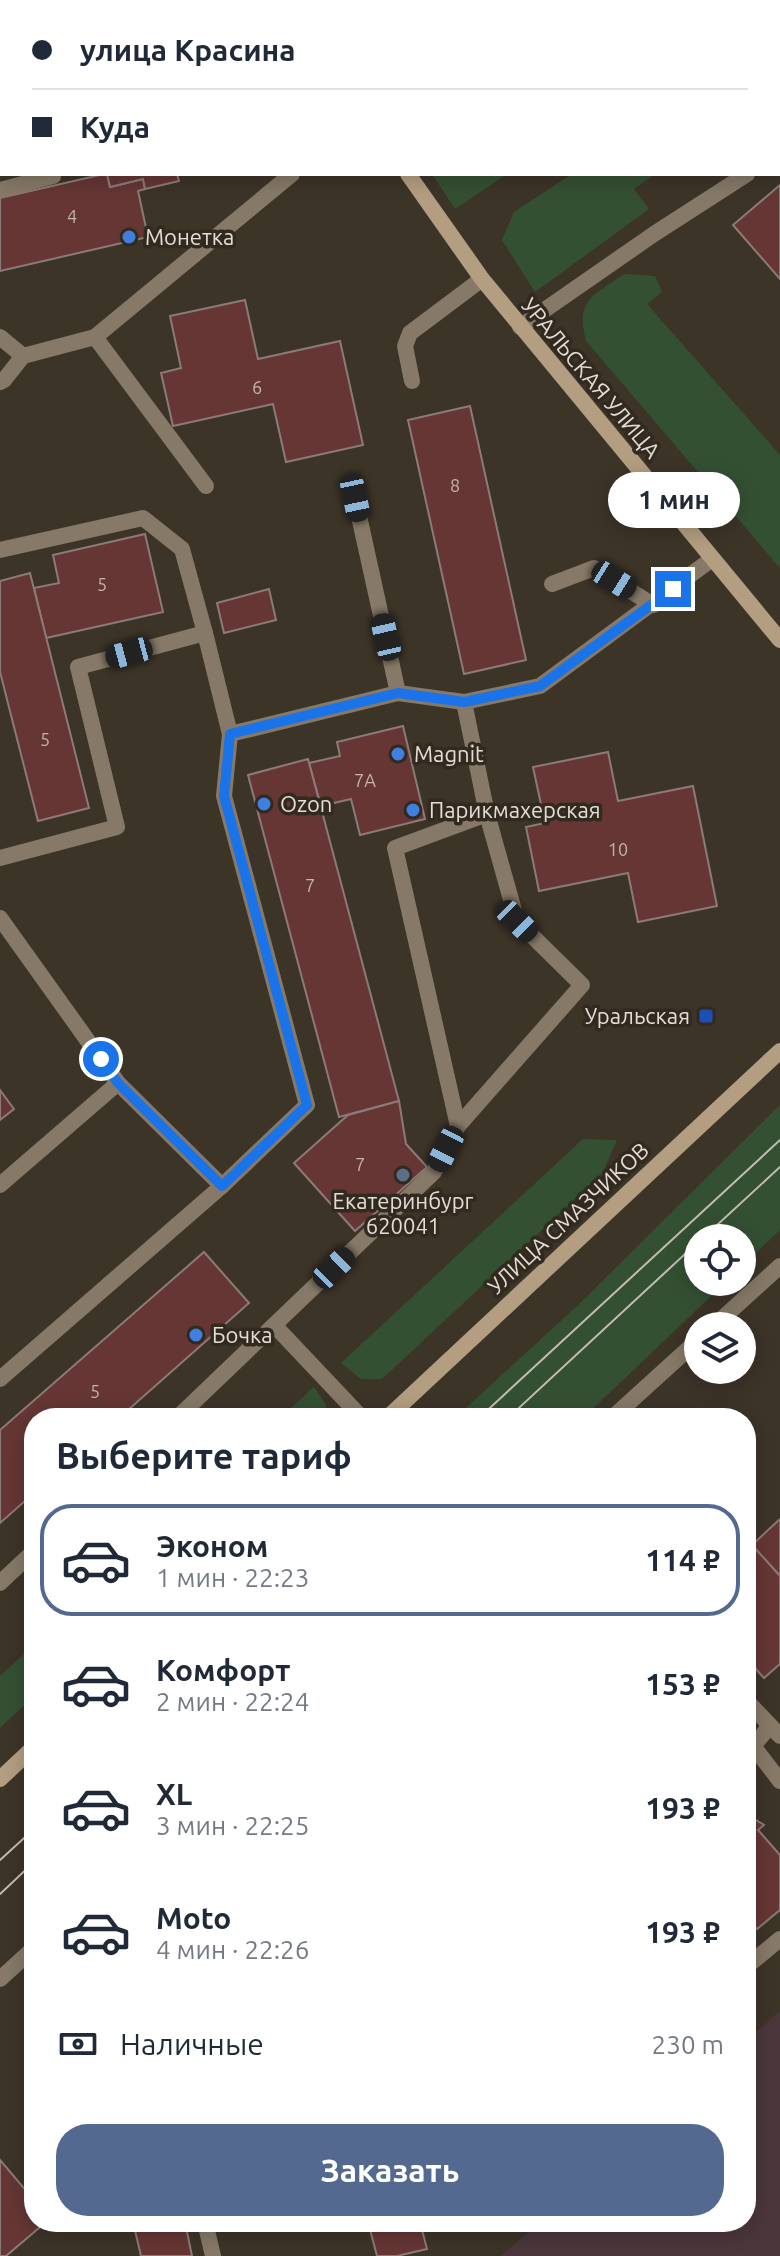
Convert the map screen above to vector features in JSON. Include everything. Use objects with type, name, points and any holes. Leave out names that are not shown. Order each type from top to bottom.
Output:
[{"type":"street","points":[[0,190],[53,176]]},
{"type":"street","points":[[0,382],[23,356],[95,337],[290,176]]},
{"type":"street","name":"УРАЛЬСКАЯ УЛИЦА","points":[[409,176],[520,327],[780,640]]},
{"type":"street","points":[[520,327],[744,176]]},
{"type":"street","points":[[412,381],[405,346],[410,333],[482,279]]},
{"type":"street","points":[[0,337],[23,356]]},
{"type":"street","points":[[95,337],[206,486]]},
{"type":"street","points":[[355,498],[398,693]]},
{"type":"street","points":[[0,550],[143,518],[182,549],[230,734],[224,796],[307,1105],[222,1186],[0,1379]]},
{"type":"street","points":[[230,734],[398,693],[464,702],[540,686],[712,559]]},
{"type":"street","points":[[552,584],[594,568],[653,605]]},
{"type":"street","points":[[0,858],[117,827],[78,667],[205,633]]},
{"type":"street","points":[[188,1408],[434,1172],[458,1126],[582,985],[517,921],[487,814],[464,702]]},
{"type":"street","points":[[458,1126],[395,848],[487,814]]},
{"type":"street","points":[[0,918],[118,1083],[222,1186]]},
{"type":"street","name":"УЛИЦА СМАЗЧИКОВ","points":[[398,1408],[780,1051]]},
{"type":"street","points":[[0,1185],[118,1083]]},
{"type":"street","points":[[729,1312],[780,1266]]},
{"type":"street","points":[[275,1326],[353,1408]]},
{"type":"street","points":[[623,1408],[684,1353]]},
{"type":"street","points":[[0,1583],[24,1560]]},
{"type":"street","points":[[756,1711],[775,1731],[756,1744]]},
{"type":"street","points":[[756,1750],[780,1781]]},
{"type":"street","points":[[0,1779],[24,1756]]},
{"type":"street","points":[[756,1959],[780,1939]]},
{"type":"street","points":[[0,1979],[24,1957]]},
{"type":"street","points":[[207,2232],[213,2256]]},
{"type":"shaded area","points":[[780,2011],[780,2256],[501,2256],[529,2232],[756,2232],[756,2032]]},
{"type":"green space","points":[[433,176],[504,176],[455,209]]},
{"type":"green space","points":[[569,176],[652,176],[634,189],[649,209],[535,292],[502,240],[514,212]]},
{"type":"green space","points":[[624,274],[655,276],[662,292],[647,304],[780,455],[780,568],[586,341],[583,327],[585,307],[596,294]]},
{"type":"green space","points":[[780,1105],[780,1230],[756,1253],[756,1224],[684,1224],[684,1296],[711,1296],[694,1312],[684,1312],[684,1322],[594,1408],[466,1408],[577,1306]]},
{"type":"green space","points":[[583,1139],[617,1140],[602,1174],[382,1379],[361,1379],[341,1363]]},
{"type":"green space","points":[[314,1387],[326,1405],[326,1408],[291,1408]]},
{"type":"green space","points":[[24,1654],[24,1705],[0,1728],[0,1676]]},
{"type":"building","points":[[95,176],[107,176],[110,187],[143,179],[145,189],[138,191],[148,237],[0,271],[0,198]]},
{"type":"building","points":[[107,176],[178,176],[179,181],[145,189],[143,179],[110,187]]},
{"type":"building","points":[[780,185],[780,279],[733,225]]},
{"type":"building","points":[[245,300],[258,359],[340,341],[363,445],[286,462],[273,404],[173,426],[161,373],[181,368],[170,316]]},
{"type":"building","points":[[470,406],[526,660],[464,674],[408,420]]},
{"type":"building","points":[[145,534],[163,612],[46,638],[34,588],[59,583],[53,555]]},
{"type":"building","points":[[30,573],[89,808],[38,821],[0,672],[0,581]]},
{"type":"building","points":[[269,589],[276,620],[224,633],[217,603]]},
{"type":"building","points":[[403,726],[425,819],[360,835],[351,799],[321,806],[309,763],[340,756],[337,742]]},
{"type":"building","points":[[608,752],[618,801],[693,786],[717,906],[638,922],[628,873],[539,891],[526,827],[545,823],[533,767]]},
{"type":"building","points":[[308,759],[399,1101],[339,1117],[248,775]]},
{"type":"building","points":[[0,1090],[14,1109],[0,1120]]},
{"type":"building","points":[[399,1101],[406,1144],[427,1167],[355,1231],[294,1163],[348,1115]]},
{"type":"building","points":[[204,1252],[249,1303],[130,1408],[25,1408]]},
{"type":"building","points":[[24,1409],[24,1502],[0,1523],[0,1430]]},
{"type":"building","points":[[780,1519],[780,1576],[756,1549],[756,1541]]},
{"type":"building","points":[[756,1549],[780,1576],[780,1664],[764,1678],[756,1669]]},
{"type":"building","points":[[756,1820],[764,1825],[758,1830],[780,1855],[780,1910],[757,1929]]},
{"type":"building","points":[[0,2160],[24,2188],[24,2232],[34,2232],[6,2256],[0,2256]]},
{"type":"building","points":[[135,2232],[187,2232],[192,2256],[141,2256]]},
{"type":"building","points":[[371,2232],[423,2232],[427,2249],[397,2256],[377,2256]]},
{"type":"tram line","points":[[490,1408],[780,1140]]},
{"type":"tram line","points":[[718,1224],[780,1167]]},
{"type":"tram line","points":[[519,1408],[684,1255]]},
{"type":"tram line","points":[[0,1860],[24,1838]]},
{"type":"tram line","points":[[0,1894],[24,1871]]},
{"type":"place","name":"Монетка","points":[[129,237]]},
{"type":"place","name":"Magnit","points":[[398,754]]},
{"type":"place","name":"Ozon","points":[[264,804]]},
{"type":"place","name":"Парикмахерская","points":[[413,810]]},
{"type":"place","name":"Уральская","points":[[706,1016]]},
{"type":"place","name":"Екатеринбург 620041","points":[[403,1175]]},
{"type":"place","name":"Бочка","points":[[196,1335]]},
{"type":"route","points":[[101,1059],[118,1083],[222,1186],[307,1105],[224,796],[230,734],[398,693],[464,702],[540,686],[673,589]]}]
